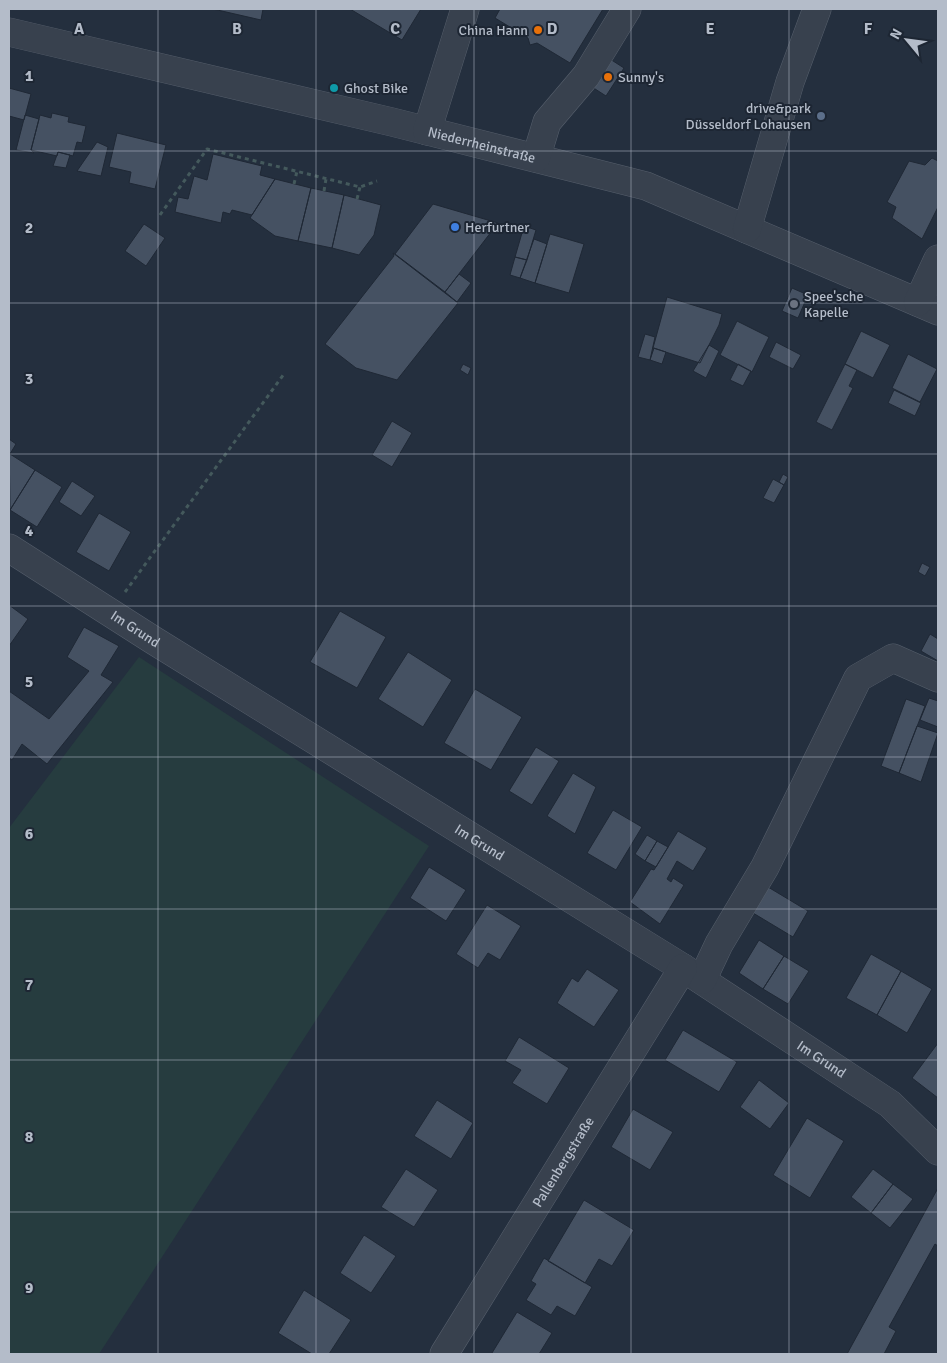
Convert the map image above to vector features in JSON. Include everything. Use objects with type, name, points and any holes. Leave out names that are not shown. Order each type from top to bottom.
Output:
[{"type":"street","points":[[427,131],[465,9]]},
{"type":"street","points":[[536,158],[547,122],[586,76],[627,9]]},
{"type":"street","points":[[747,229],[793,74],[817,9]]},
{"type":"street","name":"Niederrheinstraße","points":[[9,32],[427,131],[646,186],[928,306]]},
{"type":"street","points":[[928,306],[938,259]]},
{"type":"street","name":"Im Grund","points":[[9,548],[110,613],[692,974],[890,1104],[938,1151]]},
{"type":"street","name":"Pallenbergstraße","points":[[444,1354],[692,974],[719,944],[766,867],[858,678],[893,658],[938,678]]},
{"type":"path","points":[[160,215],[207,149],[360,187],[377,181]]},
{"type":"path","points":[[294,184],[297,171]]},
{"type":"path","points":[[324,191],[326,179]]},
{"type":"path","points":[[357,198],[360,187]]},
{"type":"path","points":[[110,613],[284,374]]},
{"type":"green space","points":[[139,657],[429,846],[99,1354],[9,1354],[9,828]]},
{"type":"building","points":[[213,9],[263,9],[261,20]]},
{"type":"building","points":[[350,9],[421,9],[402,40]]},
{"type":"building","points":[[500,9],[603,9],[570,63],[537,43],[530,45],[528,38],[495,18]]},
{"type":"building","points":[[610,59],[624,68],[606,96],[592,87]]},
{"type":"building","points":[[9,88],[31,94],[24,120],[9,116]]},
{"type":"building","points":[[52,113],[69,117],[68,122],[86,126],[82,143],[77,142],[73,156],[58,152],[57,156],[31,150],[40,115],[51,118]]},
{"type":"building","points":[[25,115],[39,119],[31,150],[34,153],[16,150]]},
{"type":"building","points":[[117,133],[166,145],[155,189],[129,183],[131,172],[109,167]]},
{"type":"building","points":[[97,142],[108,147],[101,176],[77,171]]},
{"type":"building","points":[[58,152],[70,155],[66,168],[53,166]]},
{"type":"building","points":[[213,154],[262,166],[260,175],[275,179],[252,215],[232,210],[230,214],[223,212],[221,223],[175,212],[178,197],[188,199],[194,176],[207,180]]},
{"type":"building","points":[[932,158],[938,161],[938,207],[922,239],[892,218],[896,207],[887,202],[909,161],[925,165]]},
{"type":"building","points":[[275,179],[311,188],[298,241],[275,236],[250,218]]},
{"type":"building","points":[[311,188],[344,195],[332,248],[298,241]]},
{"type":"building","points":[[344,195],[381,205],[374,235],[359,255],[332,248]]},
{"type":"building","points":[[433,204],[498,223],[445,292],[395,254]]},
{"type":"building","points":[[144,224],[165,238],[146,266],[125,251]]},
{"type":"building","points":[[524,226],[536,230],[527,260],[515,257]]},
{"type":"building","points":[[550,234],[584,244],[569,293],[535,283]]},
{"type":"building","points":[[534,239],[547,244],[535,283],[520,278]]},
{"type":"building","points":[[393,253],[458,303],[397,380],[356,368],[325,344],[394,256]]},
{"type":"building","points":[[515,257],[527,260],[520,278],[510,275]]},
{"type":"building","points":[[459,274],[471,283],[457,302],[445,292]]},
{"type":"building","name":"Spee'sche Kapelle","points":[[792,288],[808,295],[798,318],[782,311]]},
{"type":"building","points":[[667,297],[722,314],[719,325],[700,363],[653,348]]},
{"type":"building","points":[[737,321],[769,337],[752,372],[720,355]]},
{"type":"building","points":[[861,331],[890,345],[873,378],[845,364]]},
{"type":"building","points":[[645,334],[655,337],[650,360],[638,357]]},
{"type":"building","points":[[776,342],[801,355],[793,369],[769,357]]},
{"type":"building","points":[[709,345],[719,351],[706,378],[693,371]]},
{"type":"building","points":[[654,348],[666,352],[662,364],[650,360]]},
{"type":"building","points":[[908,354],[937,369],[920,402],[892,388]]},
{"type":"building","points":[[463,364],[471,368],[468,375],[460,370]]},
{"type":"building","points":[[738,364],[751,371],[743,386],[730,380]]},
{"type":"building","points":[[845,364],[857,370],[849,386],[853,388],[832,430],[816,422]]},
{"type":"building","points":[[894,390],[921,403],[915,416],[888,403]]},
{"type":"building","points":[[392,421],[412,433],[392,467],[372,455]]},
{"type":"building","points":[[9,439],[16,444],[10,454],[35,470],[10,510]]},
{"type":"building","points":[[35,470],[62,487],[37,527],[10,510]]},
{"type":"building","points":[[783,474],[788,477],[784,485],[779,482]]},
{"type":"building","points":[[773,479],[784,485],[774,503],[763,498]]},
{"type":"building","points":[[72,481],[95,496],[81,516],[59,502]]},
{"type":"building","points":[[99,513],[131,532],[109,571],[76,552]]},
{"type":"building","points":[[922,563],[930,567],[925,576],[918,572]]},
{"type":"building","points":[[9,605],[28,619],[9,646]]},
{"type":"building","points":[[340,611],[386,637],[357,688],[310,662]]},
{"type":"building","points":[[84,627],[119,646],[101,675],[113,682],[47,764],[22,744],[12,760],[9,758],[9,691],[49,719],[89,671],[67,657]]},
{"type":"building","points":[[930,634],[938,639],[938,661],[921,651]]},
{"type":"building","points":[[408,652],[452,680],[423,727],[378,699]]},
{"type":"building","points":[[475,689],[522,717],[491,770],[444,743]]},
{"type":"building","points":[[929,698],[938,701],[938,727],[920,720]]},
{"type":"building","points":[[906,699],[925,706],[899,773],[881,766]]},
{"type":"building","points":[[917,726],[938,733],[921,782],[899,773]]},
{"type":"building","points":[[536,747],[559,761],[532,805],[509,791]]},
{"type":"building","points":[[573,773],[596,787],[575,834],[547,816]]},
{"type":"building","points":[[613,810],[642,827],[616,870],[587,853]]},
{"type":"building","points":[[678,831],[707,848],[693,871],[677,861],[667,879],[671,882],[673,878],[684,885],[660,924],[630,902],[651,869],[654,870]]},
{"type":"building","points":[[647,835],[657,841],[645,861],[635,854]]},
{"type":"building","points":[[657,841],[668,847],[656,867],[645,861]]},
{"type":"building","points":[[429,867],[466,890],[446,921],[410,898]]},
{"type":"building","points":[[768,887],[808,911],[793,937],[753,913]]},
{"type":"building","points":[[487,905],[521,926],[500,960],[488,953],[478,968],[456,954]]},
{"type":"building","points":[[759,940],[784,956],[763,989],[739,973]]},
{"type":"building","points":[[871,954],[901,971],[877,1015],[846,998]]},
{"type":"building","points":[[784,956],[809,971],[788,1004],[763,989]]},
{"type":"building","points":[[587,969],[619,990],[594,1027],[557,1003],[572,978],[578,982]]},
{"type":"building","points":[[901,971],[932,989],[907,1033],[877,1015]]},
{"type":"building","points":[[683,1030],[737,1062],[719,1092],[665,1060]]},
{"type":"building","points":[[519,1037],[569,1068],[547,1104],[512,1083],[521,1070],[505,1061]]},
{"type":"building","points":[[938,1043],[938,1098],[912,1078]]},
{"type":"building","points":[[759,1080],[789,1103],[770,1129],[740,1107]]},
{"type":"building","points":[[437,1100],[473,1123],[451,1159],[414,1136]]},
{"type":"building","points":[[633,1109],[673,1132],[650,1170],[611,1147]]},
{"type":"building","points":[[807,1118],[844,1141],[810,1198],[773,1175]]},
{"type":"building","points":[[406,1169],[438,1190],[414,1227],[381,1207]]},
{"type":"building","points":[[873,1169],[893,1184],[871,1213],[851,1197]]},
{"type":"building","points":[[893,1184],[913,1199],[890,1228],[871,1213]]},
{"type":"building","points":[[938,1188],[938,1246],[935,1244],[889,1327],[896,1331],[884,1354],[847,1354]]},
{"type":"building","points":[[584,1200],[634,1230],[612,1266],[599,1259],[585,1283],[548,1261]]},
{"type":"building","points":[[364,1235],[396,1256],[371,1293],[340,1273]]},
{"type":"building","points":[[544,1258],[592,1287],[575,1316],[557,1306],[551,1315],[526,1300],[536,1284],[531,1281]]},
{"type":"building","points":[[304,1290],[351,1320],[329,1354],[312,1354],[278,1333]]},
{"type":"building","points":[[517,1312],[552,1333],[539,1354],[493,1354],[492,1353]]},
{"type":"place","name":"China Hann","points":[[538,30]]},
{"type":"place","name":"Sunny's","points":[[608,77]]},
{"type":"place","name":"Ghost Bike","points":[[334,88]]},
{"type":"place","name":"drive&park Düsseldorf Lohausen","points":[[821,116]]},
{"type":"place","name":"Herfurtner","points":[[455,227]]},
{"type":"place","name":"Spee'sche Kapelle","points":[[794,304]]}]
